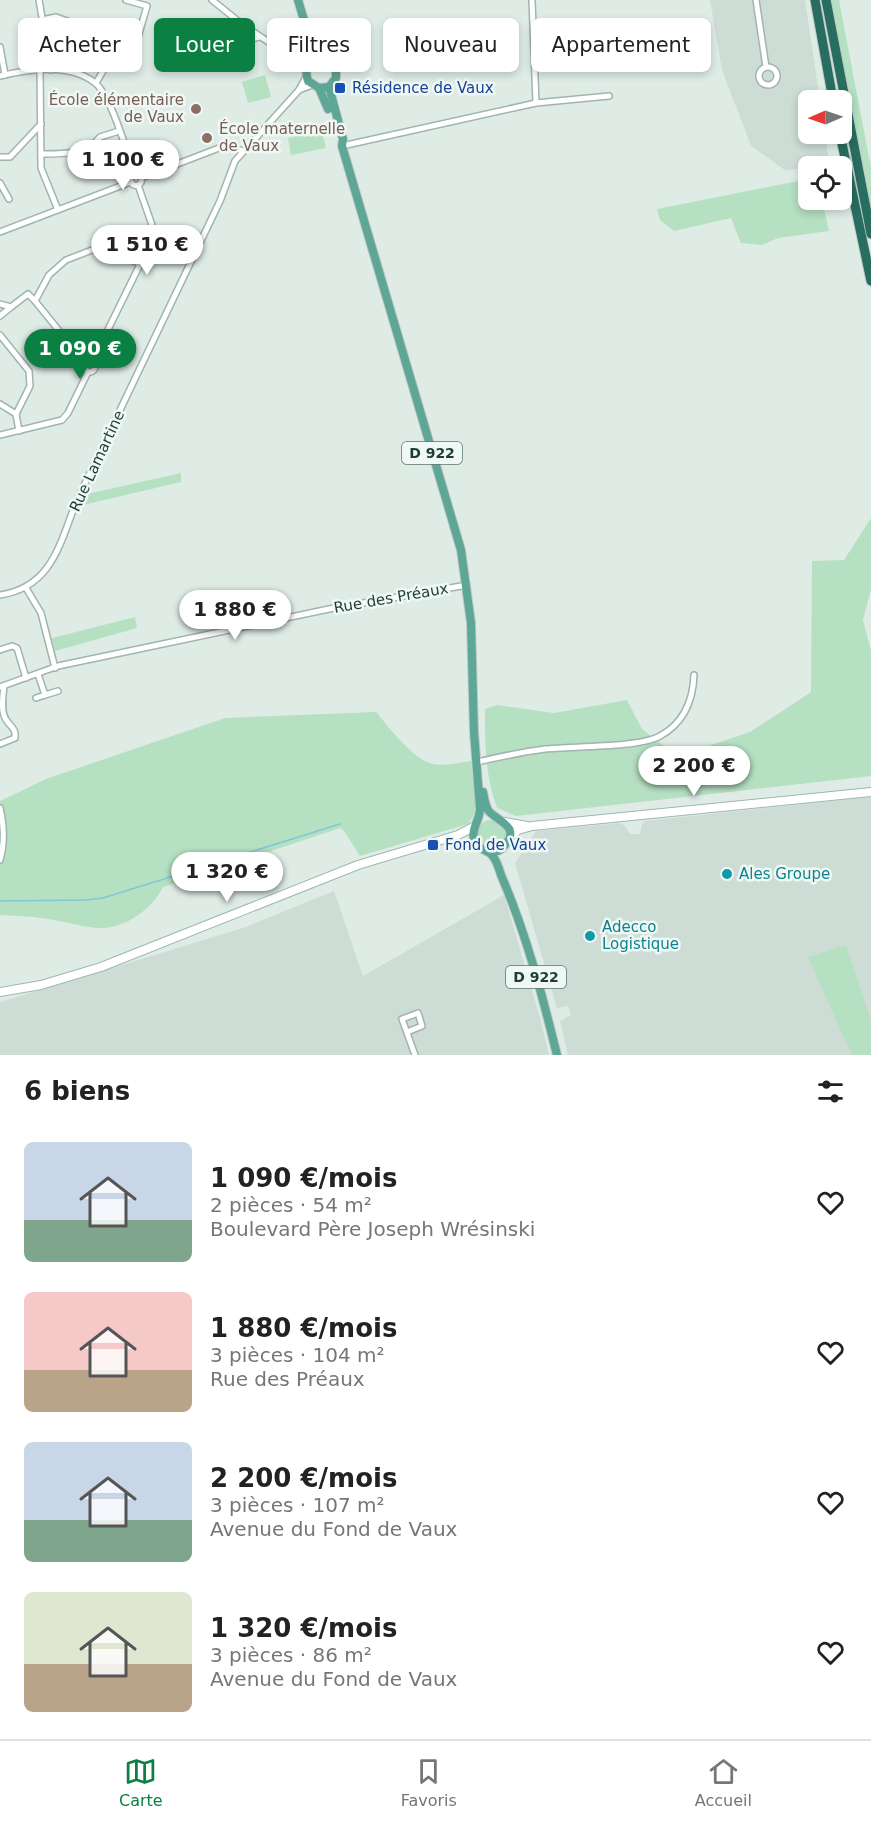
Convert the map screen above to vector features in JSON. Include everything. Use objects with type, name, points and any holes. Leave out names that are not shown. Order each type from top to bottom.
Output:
[{"type":"highway","points":[[815,0],[832,90]]},
{"type":"highway","points":[[826,0],[871,234]]},
{"type":"highway","points":[[842,144],[871,281]]},
{"type":"main road","points":[[298,0],[303,18]]},
{"type":"main road","points":[[311,72],[311,81],[329,87],[336,78],[336,72]]},
{"type":"main road","name":"D 922","points":[[311,81],[324,96],[342,146],[461,550],[471,623],[480,813],[477,824]]},
{"type":"main road","name":"D 922","points":[[329,87],[343,139],[342,146]]},
{"type":"main road","name":"D 922","points":[[477,765],[487,808],[495,816]]},
{"type":"main road","points":[[495,816],[505,822],[509,838],[502,849],[495,852],[486,851],[478,846],[474,839],[477,824],[486,817],[495,816]]},
{"type":"main road","name":"D 922","points":[[502,849],[501,860],[510,895],[534,968],[557,1055]]},
{"type":"main road","name":"D 922","points":[[486,851],[495,860],[510,895]]},
{"type":"street","points":[[39,0],[42,18]]},
{"type":"street","points":[[126,0],[147,6],[142,23]]},
{"type":"street","points":[[212,0],[267,42]]},
{"type":"street","points":[[532,0],[536,104]]},
{"type":"street","points":[[756,0],[766,66]]},
{"type":"street","points":[[255,38],[260,37]]},
{"type":"street","points":[[0,47],[2,75],[25,72]]},
{"type":"street","points":[[40,72],[42,168],[58,210]]},
{"type":"street","points":[[64,72],[78,74],[96,83],[109,104],[135,175]]},
{"type":"street","points":[[96,83],[102,72]]},
{"type":"street","points":[[305,72],[311,81]]},
{"type":"street","name":"Rue Lamartine","points":[[299,90],[311,81]]},
{"type":"street","name":"Rue Lamartine","points":[[0,595],[26,588],[42,575],[58,552],[76,500],[220,201],[233,164],[299,90],[311,81]]},
{"type":"street","points":[[342,146],[536,104],[609,96]]},
{"type":"street","points":[[0,157],[10,157],[41,124]]},
{"type":"street","points":[[41,154],[68,154],[95,144],[100,137],[118,131]]},
{"type":"street","points":[[135,175],[141,177],[219,148],[230,147],[243,151]]},
{"type":"street","points":[[131,182],[131,178],[135,175]]},
{"type":"street","points":[[138,185],[141,183],[141,177]]},
{"type":"street","points":[[0,232],[131,182],[138,185],[153,230],[152,240],[85,369],[88,372]]},
{"type":"street","points":[[0,183],[9,199]]},
{"type":"street","points":[[35,301],[49,275],[66,260],[92,250],[111,250],[140,264]]},
{"type":"street","points":[[0,316],[28,294],[89,363],[95,366],[95,369],[88,372],[66,416],[57,422],[0,435]]},
{"type":"street","points":[[0,304],[11,307]]},
{"type":"street","points":[[0,335],[29,371],[30,387],[16,414],[19,431]]},
{"type":"street","points":[[0,404],[16,414]]},
{"type":"street","name":"Rue des Préaux","points":[[2,687],[55,668],[329,609],[467,585]]},
{"type":"street","points":[[26,588],[41,613],[55,668]]},
{"type":"street","points":[[0,650],[12,646],[17,648],[26,678]]},
{"type":"street","points":[[38,674],[45,695]]},
{"type":"street","points":[[477,765],[544,749],[631,743],[659,737],[678,721],[689,705],[693,692],[694,675]]},
{"type":"street","points":[[0,744],[15,738],[16,735],[14,728],[6,721],[2,705],[2,687]]},
{"type":"street","points":[[36,698],[58,691]]},
{"type":"street","points":[[509,838],[515,831],[532,826],[871,791]]},
{"type":"street","points":[[0,808],[4,830],[0,860]]},
{"type":"street","points":[[505,822],[532,826]]},
{"type":"street","points":[[0,992],[41,985],[90,970],[358,865],[458,835],[477,824]]},
{"type":"street","points":[[458,835],[468,835],[474,839]]},
{"type":"street","points":[[407,1032],[415,1055]]},
{"type":"shaded area","points":[[710,0],[805,0],[818,90],[798,90],[798,144],[826,144],[828,156],[798,156],[798,168],[786,171],[751,146],[722,70]]},
{"type":"shaded area","points":[[871,797],[871,1055],[568,1055],[560,1021],[571,1015],[568,1006],[557,1008],[515,863],[536,831],[620,823],[630,834],[640,834],[645,821]]},
{"type":"shaded area","points":[[334,891],[363,976],[504,895],[549,1055],[0,1055],[0,1002],[243,928]]},
{"type":"green space","points":[[830,0],[839,0],[871,168],[871,210],[852,113],[852,90],[848,90]]},
{"type":"green space","points":[[265,75],[271,97],[248,103],[242,82]]},
{"type":"green space","points":[[322,131],[326,148],[291,155],[288,138]]},
{"type":"green space","points":[[798,181],[798,210],[824,210],[829,231],[778,238],[762,245],[741,243],[731,218],[674,231],[660,220],[657,209]]},
{"type":"green space","points":[[181,473],[181,482],[83,505],[87,494]]},
{"type":"green space","points":[[871,518],[871,589],[863,620],[871,651],[871,776],[516,816],[497,808],[488,772],[485,709],[497,705],[554,713],[627,700],[642,729],[664,746],[705,747],[750,732],[811,692],[812,561],[844,560]]},
{"type":"green space","points":[[135,617],[137,628],[55,651],[52,638]]},
{"type":"green space","points":[[376,712],[402,742],[425,761],[442,765],[471,761],[477,810],[468,824],[360,856],[340,828],[163,887],[152,903],[136,917],[106,928],[36,917],[0,915],[0,801],[46,779],[225,718]]},
{"type":"green space","points":[[491,820],[501,824],[505,834],[501,844],[491,848],[481,844],[477,834],[481,824]]},
{"type":"green space","points":[[846,945],[871,1021],[871,1055],[852,1055],[808,957]]},
{"type":"waterway","points":[[0,901],[103,898],[340,824]]},
{"type":"place","name":"Résidence de Vaux","points":[[340,88]]},
{"type":"place","name":"École élémentaire de Vaux","points":[[196,109]]},
{"type":"place","name":"École maternelle de Vaux","points":[[207,138]]},
{"type":"place","name":"Fond de Vaux","points":[[433,845]]},
{"type":"place","name":"Ales Groupe","points":[[727,874]]},
{"type":"place","name":"Adecco Logistique","points":[[590,936]]}]
